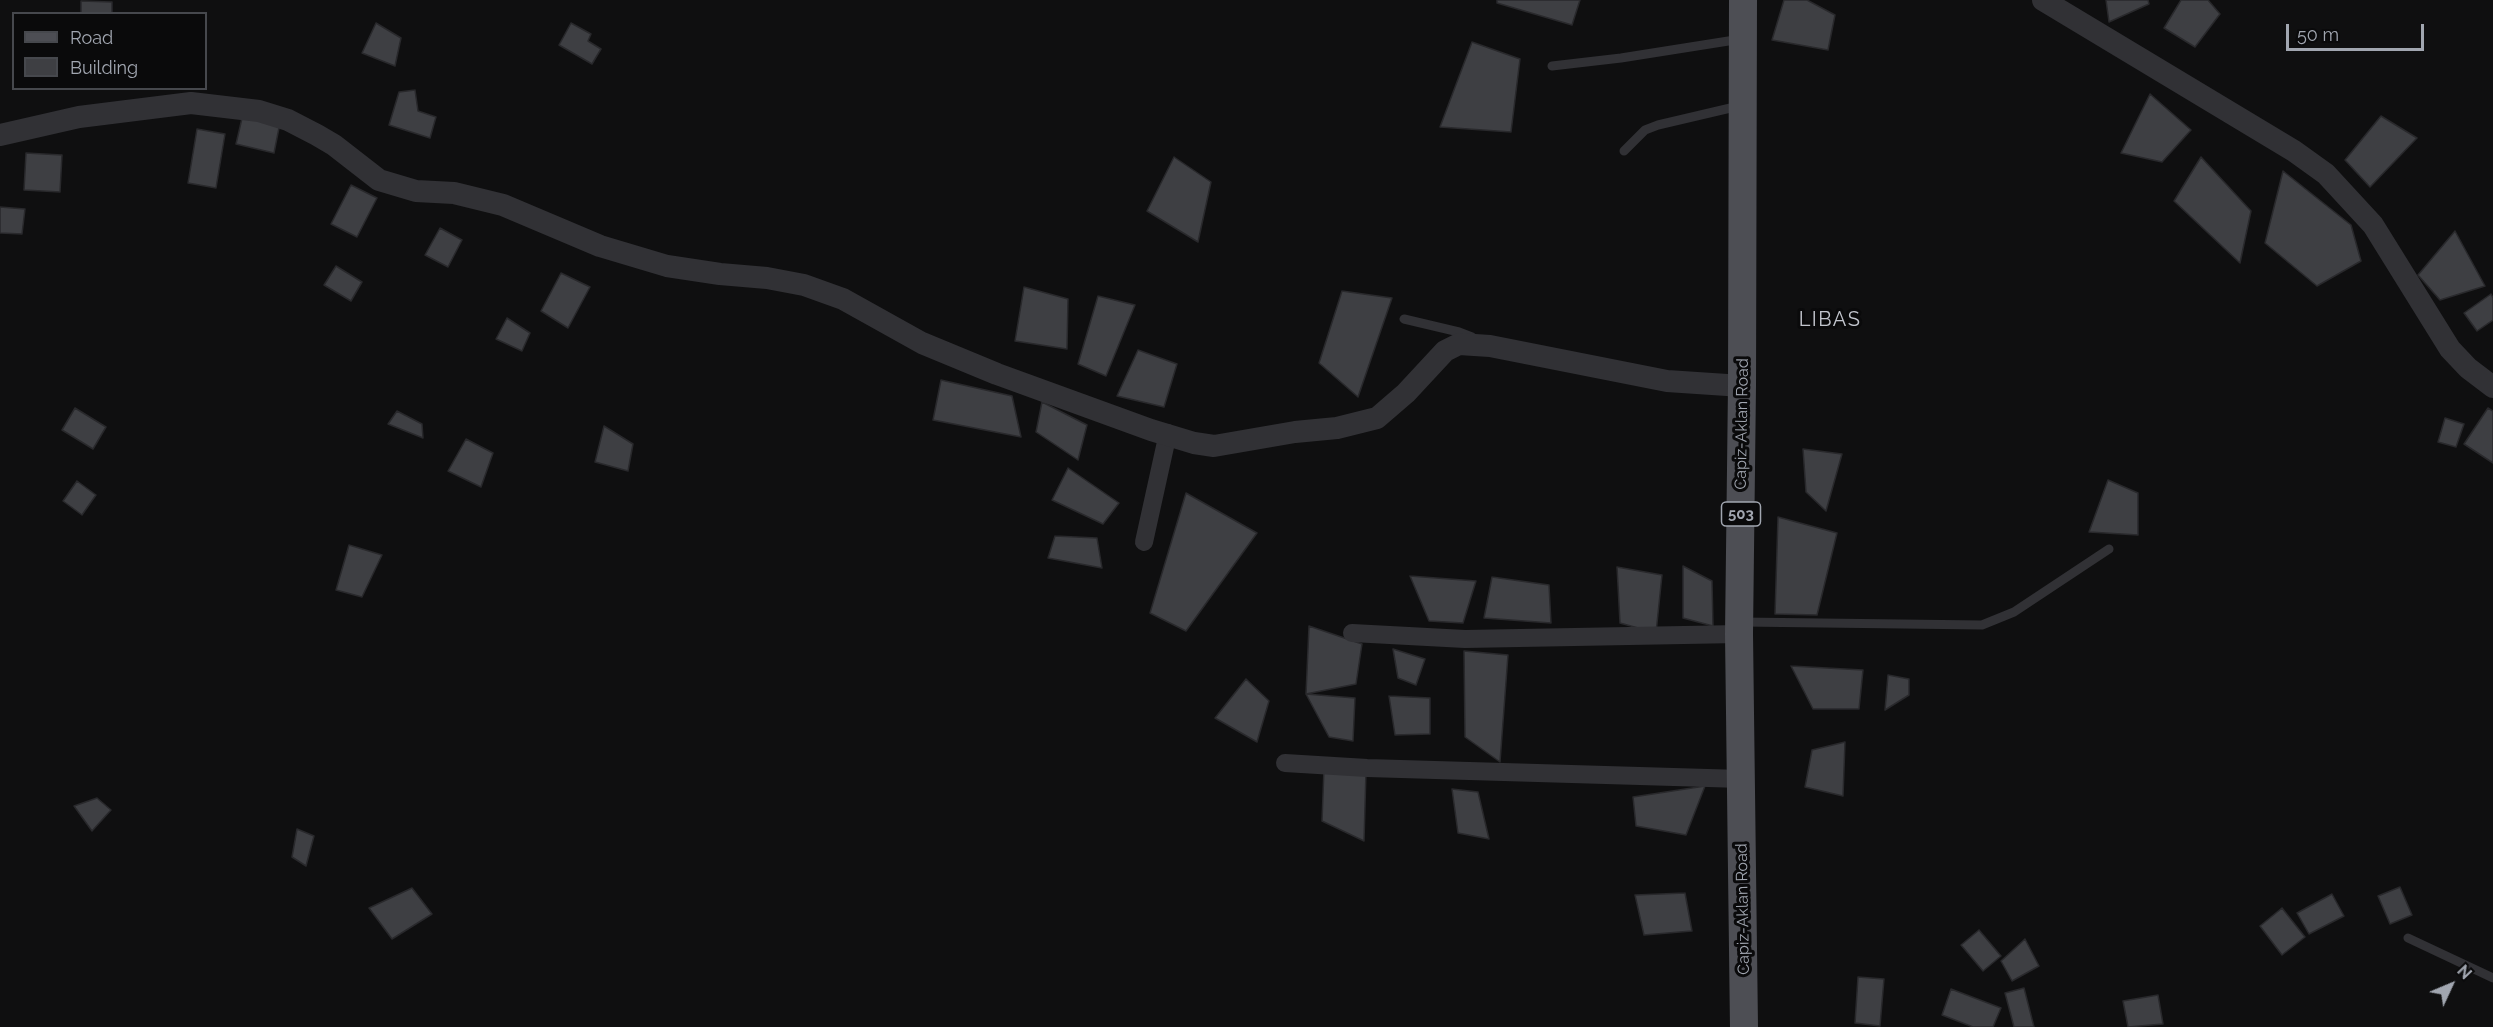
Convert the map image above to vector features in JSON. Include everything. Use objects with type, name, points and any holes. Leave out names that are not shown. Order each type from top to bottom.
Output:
[{"type":"main road","name":"Capiz-Aklan Road","points":[[1743,0],[1739,628],[1744,1027]]},
{"type":"street","points":[[2043,0],[2294,151],[2326,174],[2373,225],[2450,349],[2468,368],[2493,387]]},
{"type":"street","points":[[0,135],[79,117],[191,103],[259,111],[288,120],[316,135],[379,180],[416,190],[454,193],[503,205],[600,246],[667,266],[767,278],[804,285],[843,299],[922,343],[1112,416],[1194,443],[1214,446],[1358,424],[1377,418],[1406,393],[1445,351],[1459,344],[1490,346],[1667,381],[1742,386]]},
{"type":"street","points":[[1143,542],[1168,433]]},
{"type":"street","points":[[1352,633],[1465,639],[1739,628]]},
{"type":"street","points":[[1285,763],[1367,768],[1742,779]]},
{"type":"lane","points":[[1552,66],[1621,58],[1743,38]]},
{"type":"lane","points":[[1624,151],[1645,130],[1742,105]]},
{"type":"lane","points":[[1404,319],[1459,332],[1490,346]]},
{"type":"lane","points":[[1739,628],[1983,625],[2014,612],[2109,549]]},
{"type":"lane","points":[[2408,938],[2493,978]]},
{"type":"building","points":[[1497,0],[1580,0],[1572,25],[1497,3]]},
{"type":"building","points":[[1784,0],[1807,0],[1835,15],[1828,50],[1772,40]]},
{"type":"building","points":[[2106,0],[2148,0],[2149,4],[2109,22]]},
{"type":"building","points":[[2181,0],[2208,0],[2220,14],[2195,47],[2164,28]]},
{"type":"building","points":[[81,1],[112,2],[112,12],[81,12]]},
{"type":"building","points":[[376,23],[401,38],[395,66],[362,53]]},
{"type":"building","points":[[571,23],[591,34],[588,41],[601,49],[592,64],[559,45]]},
{"type":"building","points":[[1472,42],[1520,59],[1511,132],[1440,127]]},
{"type":"building","points":[[415,90],[418,111],[436,117],[430,138],[389,125],[399,92]]},
{"type":"building","points":[[2150,94],[2191,130],[2162,162],[2121,153]]},
{"type":"building","points":[[243,114],[280,123],[274,153],[236,144]]},
{"type":"building","points":[[2381,116],[2417,138],[2370,187],[2345,160]]},
{"type":"building","points":[[197,129],[225,134],[216,188],[188,183]]},
{"type":"building","points":[[26,153],[62,155],[60,192],[24,190]]},
{"type":"building","points":[[1174,157],[1211,182],[1198,242],[1147,211]]},
{"type":"building","points":[[2201,157],[2251,211],[2240,263],[2174,201]]},
{"type":"building","points":[[2283,171],[2351,225],[2361,261],[2317,286],[2265,243]]},
{"type":"building","points":[[351,185],[377,198],[357,237],[331,224]]},
{"type":"building","points":[[0,207],[25,209],[22,234],[0,233]]},
{"type":"building","points":[[440,228],[462,240],[448,267],[425,255]]},
{"type":"building","points":[[2455,231],[2485,286],[2440,300],[2418,275]]},
{"type":"building","points":[[336,266],[362,282],[351,301],[324,285]]},
{"type":"building","points":[[561,273],[590,287],[568,328],[541,311]]},
{"type":"building","points":[[1024,287],[1068,299],[1067,349],[1015,341]]},
{"type":"building","points":[[1342,291],[1392,298],[1358,397],[1319,363]]},
{"type":"building","points":[[2491,294],[2493,320],[2477,331],[2464,313]]},
{"type":"building","points":[[1098,296],[1135,305],[1106,376],[1078,364]]},
{"type":"building","points":[[507,318],[530,333],[522,351],[496,339]]},
{"type":"building","points":[[1138,350],[1177,364],[1164,407],[1117,396]]},
{"type":"building","points":[[941,380],[1012,396],[1021,437],[933,420]]},
{"type":"building","points":[[1042,402],[1087,425],[1078,460],[1036,432]]},
{"type":"building","points":[[75,408],[106,427],[93,449],[62,430]]},
{"type":"building","points":[[2488,408],[2493,411],[2493,463],[2464,444]]},
{"type":"building","points":[[397,411],[422,424],[423,438],[388,424]]},
{"type":"building","points":[[2445,418],[2464,424],[2456,447],[2438,442]]},
{"type":"building","points":[[604,426],[633,444],[628,471],[595,462]]},
{"type":"building","points":[[466,439],[493,453],[481,487],[448,471]]},
{"type":"building","points":[[1803,449],[1842,454],[1826,511],[1806,492]]},
{"type":"building","points":[[1068,468],[1119,503],[1103,524],[1052,500]]},
{"type":"building","points":[[2108,480],[2138,493],[2138,535],[2089,532]]},
{"type":"building","points":[[77,481],[96,495],[82,515],[63,501]]},
{"type":"building","points":[[1186,493],[1257,533],[1186,631],[1150,613]]},
{"type":"building","points":[[1778,517],[1837,533],[1817,615],[1775,614]]},
{"type":"building","points":[[1055,536],[1097,538],[1102,568],[1048,558]]},
{"type":"building","points":[[349,545],[382,555],[362,597],[336,590]]},
{"type":"building","points":[[1683,566],[1712,581],[1713,626],[1683,618]]},
{"type":"building","points":[[1617,567],[1662,575],[1656,633],[1620,623]]},
{"type":"building","points":[[1410,576],[1476,581],[1463,623],[1429,621]]},
{"type":"building","points":[[1492,577],[1549,585],[1551,623],[1484,618]]},
{"type":"building","points":[[1309,626],[1362,644],[1356,684],[1306,694]]},
{"type":"building","points":[[1393,649],[1425,659],[1416,685],[1398,678]]},
{"type":"building","points":[[1464,651],[1508,655],[1500,762],[1465,737]]},
{"type":"building","points":[[1791,666],[1863,670],[1859,709],[1813,709]]},
{"type":"building","points":[[1888,675],[1909,679],[1909,695],[1885,710]]},
{"type":"building","points":[[1246,679],[1269,701],[1257,742],[1215,718]]},
{"type":"building","points":[[1306,694],[1355,698],[1353,741],[1329,737]]},
{"type":"building","points":[[1389,696],[1430,698],[1430,734],[1395,735]]},
{"type":"building","points":[[1845,742],[1843,796],[1805,787],[1812,750]]},
{"type":"building","points":[[1324,768],[1366,771],[1364,841],[1322,821]]},
{"type":"building","points":[[1705,786],[1686,835],[1636,826],[1633,797]]},
{"type":"building","points":[[1452,789],[1478,792],[1489,839],[1458,833]]},
{"type":"building","points":[[97,798],[111,810],[92,831],[74,806]]},
{"type":"building","points":[[297,829],[314,836],[306,866],[292,857]]},
{"type":"building","points":[[2400,887],[2412,915],[2390,924],[2378,896]]},
{"type":"building","points":[[412,888],[432,914],[392,939],[369,908]]},
{"type":"building","points":[[1685,893],[1692,931],[1644,935],[1635,895]]},
{"type":"building","points":[[2332,894],[2344,916],[2309,934],[2297,913]]},
{"type":"building","points":[[2282,908],[2305,937],[2282,955],[2260,926]]},
{"type":"building","points":[[1979,930],[2001,956],[1983,971],[1961,945]]},
{"type":"building","points":[[2025,939],[2039,966],[2012,981],[2001,961]]},
{"type":"building","points":[[1858,977],[1884,979],[1880,1026],[1855,1023]]},
{"type":"building","points":[[2024,988],[2034,1027],[2014,1027],[2005,993]]},
{"type":"building","points":[[1951,989],[2001,1008],[1993,1027],[1973,1027],[1942,1015]]},
{"type":"building","points":[[2158,995],[2163,1024],[2128,1027],[2123,1001]]},
{"type":"district","name":"LIBAS","points":[[1830,320]]}]
